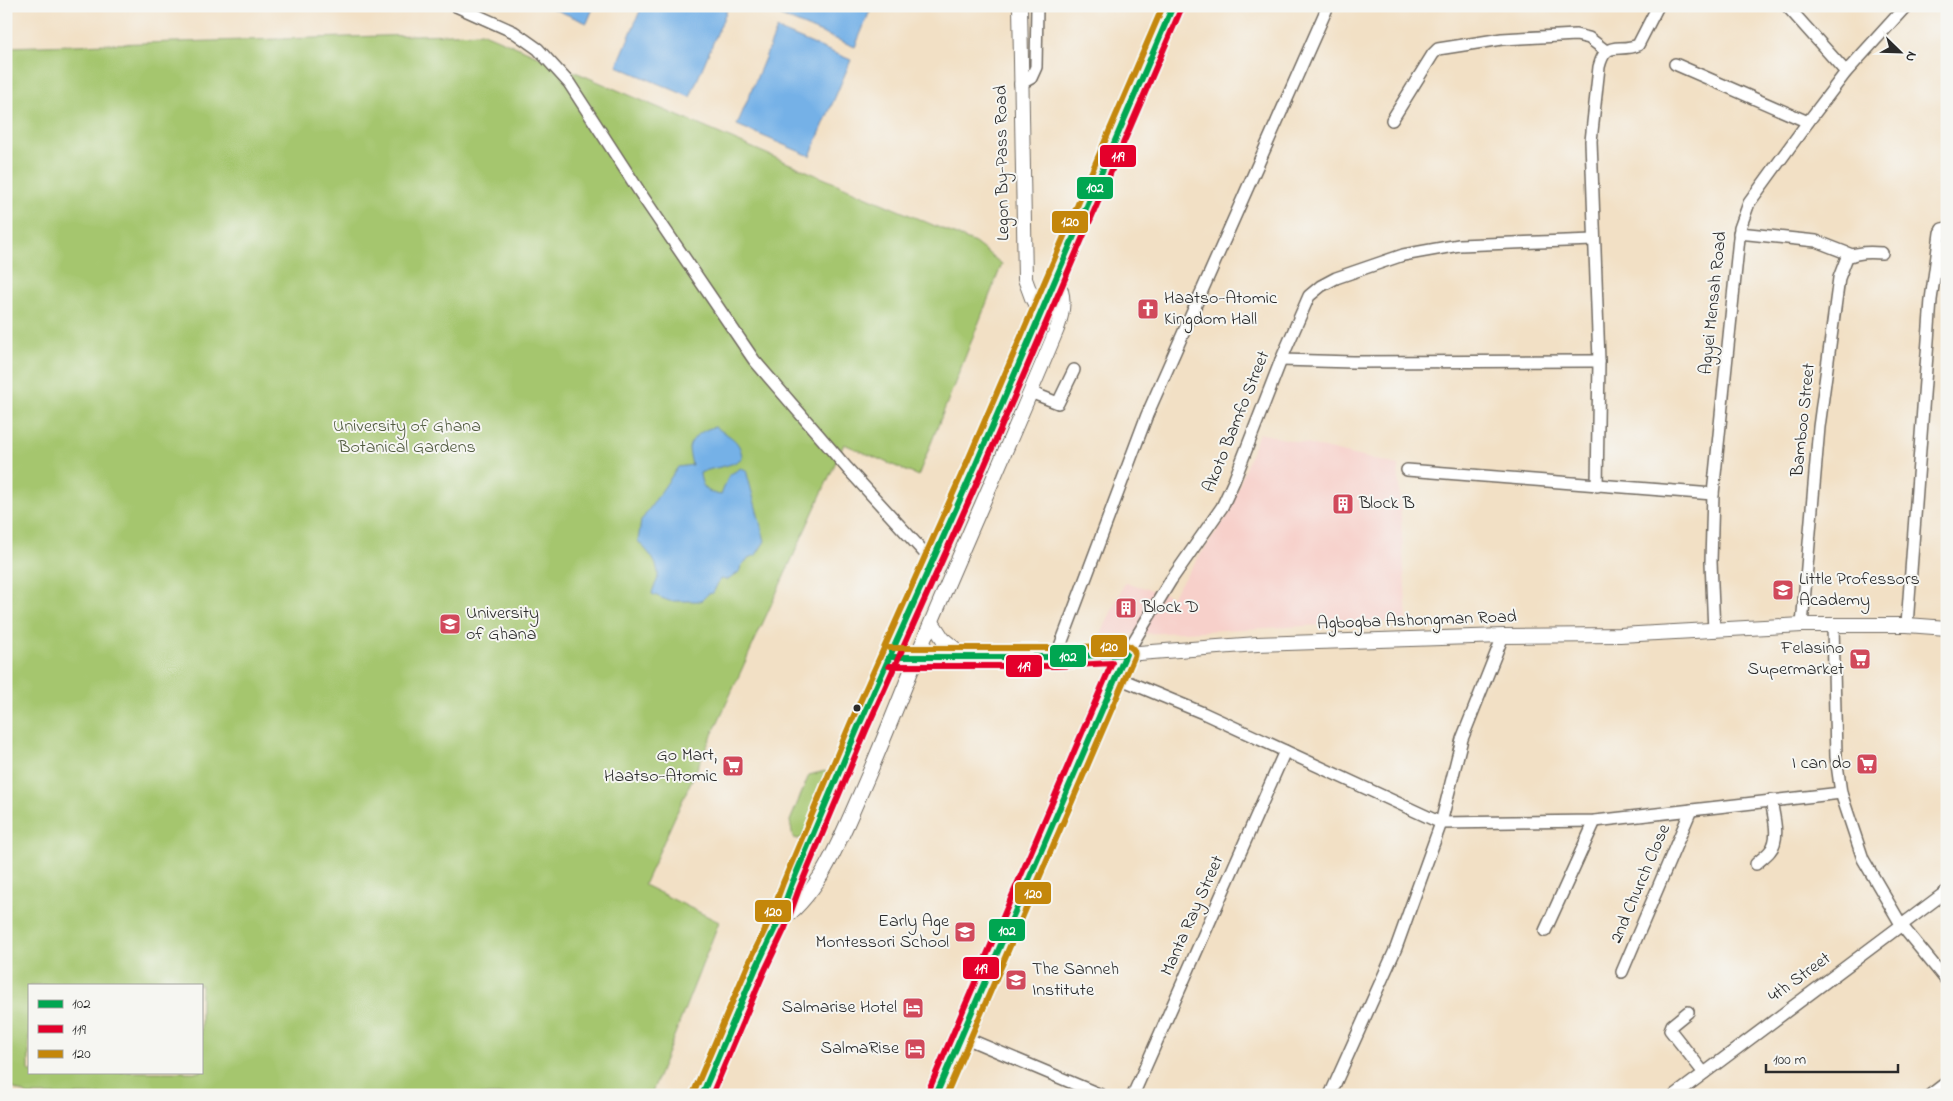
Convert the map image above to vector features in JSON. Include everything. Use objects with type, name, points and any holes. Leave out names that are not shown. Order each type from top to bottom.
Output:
[{"type":"main road","points":[[702,1095],[756,968],[777,924],[791,886],[889,657],[1041,315],[1173,6]]},
{"type":"street","points":[[456,6],[514,32],[538,50],[569,83],[754,360],[847,468],[932,561]]},
{"type":"street","name":"Legon By-Pass Road","points":[[1020,6],[1025,279],[1041,315]]},
{"type":"street","points":[[1020,84],[1031,78],[1036,67],[1037,6]]},
{"type":"street","points":[[1056,657],[1147,415],[1328,6]]},
{"type":"street","points":[[1597,486],[1599,361],[1591,141],[1599,68],[1601,58],[1611,48],[1632,48],[1638,45],[1658,6]]},
{"type":"street","points":[[1787,6],[1846,72]]},
{"type":"street","name":"Agyei Mensah Road","points":[[1714,631],[1711,562],[1713,494],[1739,234],[1749,203],[1808,122],[1846,72],[1906,6]]},
{"type":"street","points":[[1392,120],[1438,48],[1502,39],[1576,35],[1589,38],[1606,51]]},
{"type":"street","points":[[1675,64],[1808,122]]},
{"type":"street","points":[[1907,625],[1931,300],[1940,233],[1942,229],[1947,228]]},
{"type":"street","points":[[1739,234],[1816,241],[1852,255],[1868,252],[1882,253]]},
{"type":"street","name":"Akoto Bamfo Street","points":[[936,1095],[1126,654],[1172,580],[1222,507],[1309,296],[1321,286],[1336,278],[1403,255],[1459,245],[1594,240]]},
{"type":"street","name":"Bamboo Street","points":[[1802,625],[1819,426],[1836,298],[1842,267],[1847,257],[1852,255]]},
{"type":"street","points":[[777,924],[788,916],[820,880],[831,861],[872,767],[1062,315],[1063,296],[1061,287],[1056,280]]},
{"type":"street","points":[[1281,360],[1352,362],[1599,361]]},
{"type":"street","points":[[1030,392],[1058,403],[1074,370]]},
{"type":"street","points":[[1407,470],[1713,494]]},
{"type":"street","points":[[932,622],[943,639],[966,657]]},
{"type":"street","name":"Agbogba Ashongman Road","points":[[889,657],[1056,657],[1126,654],[1257,644],[1503,636],[1620,635],[1802,625],[1907,625],[1947,628]]},
{"type":"street","points":[[1833,625],[1836,748],[1841,793],[1863,859],[1902,926],[1947,982]]},
{"type":"street","points":[[1330,1095],[1396,948],[1441,824],[1462,739],[1503,636]]},
{"type":"street","points":[[1116,677],[1203,713],[1441,824],[1595,821],[1841,793]]},
{"type":"street","name":"Manta Ray Street","points":[[1133,1095],[1285,751]]},
{"type":"street","points":[[1756,864],[1772,850],[1776,836],[1771,800]]},
{"type":"street","name":"2nd Church Close","points":[[1622,972],[1691,810]]},
{"type":"street","points":[[1545,931],[1595,821]]},
{"type":"street","name":"4th Street","points":[[1675,1095],[1947,891]]},
{"type":"street","points":[[1688,1012],[1670,1030],[1704,1073]]},
{"type":"street","points":[[961,1036],[1101,1095]]},
{"type":"street","points":[[1930,1095],[1947,1082]]},
{"type":"shaded area","points":[[1259,433],[1398,465],[1407,621],[1100,636],[1125,582],[1172,596],[1227,516]]},
{"type":"green space","name":"University of Ghana Botanical Gardens","points":[[484,33],[975,243],[1002,264],[918,476],[844,444],[644,885],[719,922],[651,1095],[28,1095],[6,1085],[6,47]]},
{"type":"green space","points":[[825,771],[830,776],[805,835],[799,839],[793,838],[790,821],[809,775]]},
{"type":"water","points":[[547,6],[594,6],[587,23]]},
{"type":"water","points":[[642,6],[717,6],[727,10],[690,97],[617,66]]},
{"type":"water","points":[[785,6],[872,6],[855,47],[781,16]]},
{"type":"water","points":[[777,29],[851,60],[810,156],[737,125]]},
{"type":"water","points":[[715,427],[737,443],[742,458],[732,464],[700,473],[703,486],[712,493],[721,495],[729,475],[741,468],[746,470],[765,541],[756,555],[749,558],[741,566],[739,572],[728,580],[720,579],[713,593],[708,594],[701,601],[669,601],[652,594],[658,578],[658,571],[651,557],[638,541],[641,521],[678,467],[692,465],[689,448],[693,440],[703,431]]},
{"type":"transit line","name":"120","points":[[694,1092],[748,965],[769,921],[783,883],[851,722],[968,460],[1163,6]]},
{"type":"transit line","name":"102","points":[[702,1095],[756,968],[777,924],[791,886],[859,725],[976,464],[1173,6]]},
{"type":"transit line","name":"119","points":[[712,1095],[764,972],[785,928],[799,889],[867,728],[984,467],[1181,9]]},
{"type":"transit line","name":"120","points":[[889,648],[1056,648],[1126,645],[1132,648],[1135,653],[946,1095]]},
{"type":"transit line","name":"102","points":[[889,657],[1056,657],[1126,654],[936,1095]]},
{"type":"transit line","name":"119","points":[[889,666],[1056,666],[1112,663],[928,1092]]},
{"type":"place","name":"Haatso-Atomic Kingdom Hall","points":[[1148,309]]},
{"type":"place","name":"Block B","points":[[1343,504]]},
{"type":"place","name":"Little Professors Academy","points":[[1783,590]]},
{"type":"place","name":"Block D","points":[[1126,608]]},
{"type":"place","name":"University of Ghana","points":[[450,624]]},
{"type":"place","name":"Felasino Supermarket","points":[[1860,659]]},
{"type":"place","name":"I can do","points":[[1867,764]]},
{"type":"place","name":"Go Mart, Haatso-Atomic","points":[[733,766]]},
{"type":"place","name":"Early Age Montessori School","points":[[965,932]]},
{"type":"place","name":"The Sanneh Institute","points":[[1016,980]]},
{"type":"place","name":"Salmarise Hotel","points":[[913,1008]]},
{"type":"place","name":"SalmaRise","points":[[915,1049]]}]
